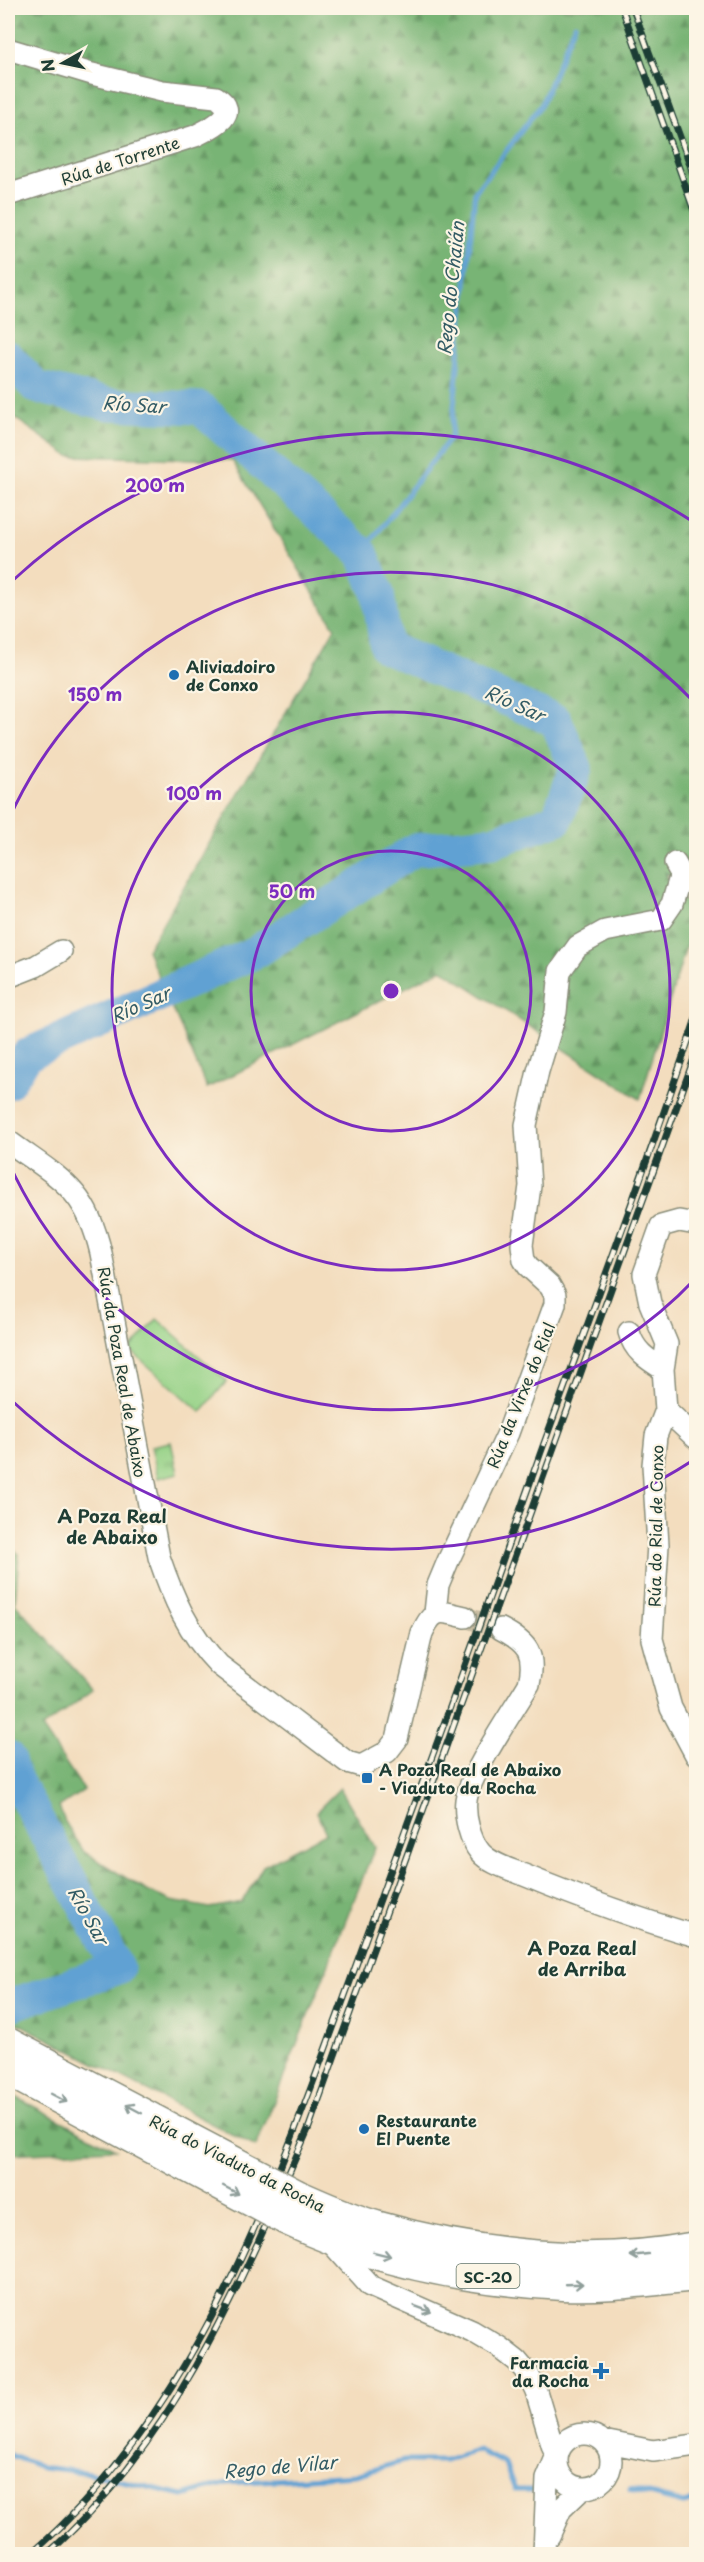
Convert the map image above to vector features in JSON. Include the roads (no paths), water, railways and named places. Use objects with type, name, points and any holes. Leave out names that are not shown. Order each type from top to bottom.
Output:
[{"type":"highway","name":"Rúa do Viaduto da Rocha","points":[[8,2043],[292,2208],[328,2238],[372,2252],[459,2272],[565,2285],[696,2276]]},
{"type":"highway","name":"Rúa do Viaduto da Rocha","points":[[8,2071],[292,2208],[337,2213],[378,2227],[474,2249],[580,2257],[628,2256],[696,2247]]},
{"type":"street","name":"Rúa de Torrente","points":[[8,49],[92,74],[162,91],[216,97],[222,102],[226,115],[220,123],[195,136],[8,195]]},
{"type":"street","name":"Rúa da Virxe do Rial","points":[[435,1612],[438,1586],[508,1433],[555,1304],[555,1294],[550,1286],[524,1260],[522,1245],[530,1186],[526,1125],[538,1071],[556,1012],[560,971],[578,946],[605,931],[661,920],[672,904],[681,874],[675,863]]},
{"type":"street","points":[[8,977],[36,966],[61,951]]},
{"type":"street","name":"Rúa da Poza Real de Abaixo","points":[[10,1142],[66,1183],[84,1204],[93,1222],[101,1253],[159,1557],[170,1591],[186,1624],[208,1654],[235,1678],[347,1762],[362,1766],[387,1752],[397,1739],[422,1633],[435,1612]]},
{"type":"street","name":"Rúa do Rial de Conxo","points":[[696,1224],[679,1221],[661,1226],[644,1274],[650,1303],[667,1344],[663,1369],[666,1410],[656,1436],[653,1465],[658,1545],[652,1639],[671,1707],[696,1755]]},
{"type":"street","points":[[629,1332],[633,1345],[644,1357],[663,1369]]},
{"type":"street","points":[[666,1410],[696,1438]]},
{"type":"street","points":[[435,1612],[465,1617]]},
{"type":"street","points":[[501,1629],[522,1642],[528,1649],[532,1658],[532,1671],[529,1684],[469,1790],[466,1801],[468,1823],[480,1852],[492,1862],[551,1886],[696,1936]]},
{"type":"street","points":[[328,2238],[370,2286],[472,2331],[517,2361],[528,2374],[536,2391],[562,2478],[567,2483],[582,2489]]},
{"type":"street","points":[[545,2554],[547,2479],[561,2446],[576,2435],[586,2434],[603,2441],[653,2451]]},
{"type":"street","points":[[603,2441],[611,2455],[610,2471]]},
{"type":"street","points":[[545,2554],[561,2509],[582,2489],[598,2485],[610,2471],[653,2451],[696,2445]]},
{"type":"waterway","name":"Rego do Chaián","points":[[362,553],[451,437],[475,192],[541,105],[575,24]]},
{"type":"waterway","name":"Río Sar","points":[[8,357],[36,387],[108,404],[200,408],[362,553],[378,594],[386,647],[556,721],[576,768],[557,819],[493,842],[414,850],[256,952],[28,1054],[8,1083]]},
{"type":"waterway","name":"Río Sar","points":[[8,1757],[14,1776],[118,1968],[8,2006]]},
{"type":"waterway","name":"Rego de Vilar","points":[[8,2454],[41,2467],[84,2472],[183,2495],[227,2483],[355,2475],[404,2461],[445,2461],[478,2450],[505,2464],[515,2490],[536,2490]]},
{"type":"waterway","points":[[630,2489],[683,2503],[696,2501]]},
{"type":"tunnel","points":[[465,1617],[501,1629]]},
{"type":"railway","points":[[622,8],[696,216]]},
{"type":"railway","points":[[633,8],[696,181]]},
{"type":"railway","points":[[31,2554],[85,2501],[133,2442],[176,2379],[214,2312],[278,2172],[452,1701],[696,1018]]},
{"type":"railway","points":[[47,2554],[93,2509],[133,2461],[169,2410],[231,2300],[309,2127],[696,1053]]},
{"type":"place","name":"Aliviadoiro de Conxo","points":[[174,675]]},
{"type":"place","name":"A Poza Real de Abaixo - Viaduto da Rocha","points":[[367,1778]]},
{"type":"place","name":"Restaurante El Puente","points":[[364,2129]]},
{"type":"place","name":"Farmacia da Rocha","points":[[601,2371]]},
{"type":"district","name":"A Poza Real de Abaixo","points":[[112,1525]]},
{"type":"district","name":"A Poza Real de Arriba","points":[[582,1957]]}]
